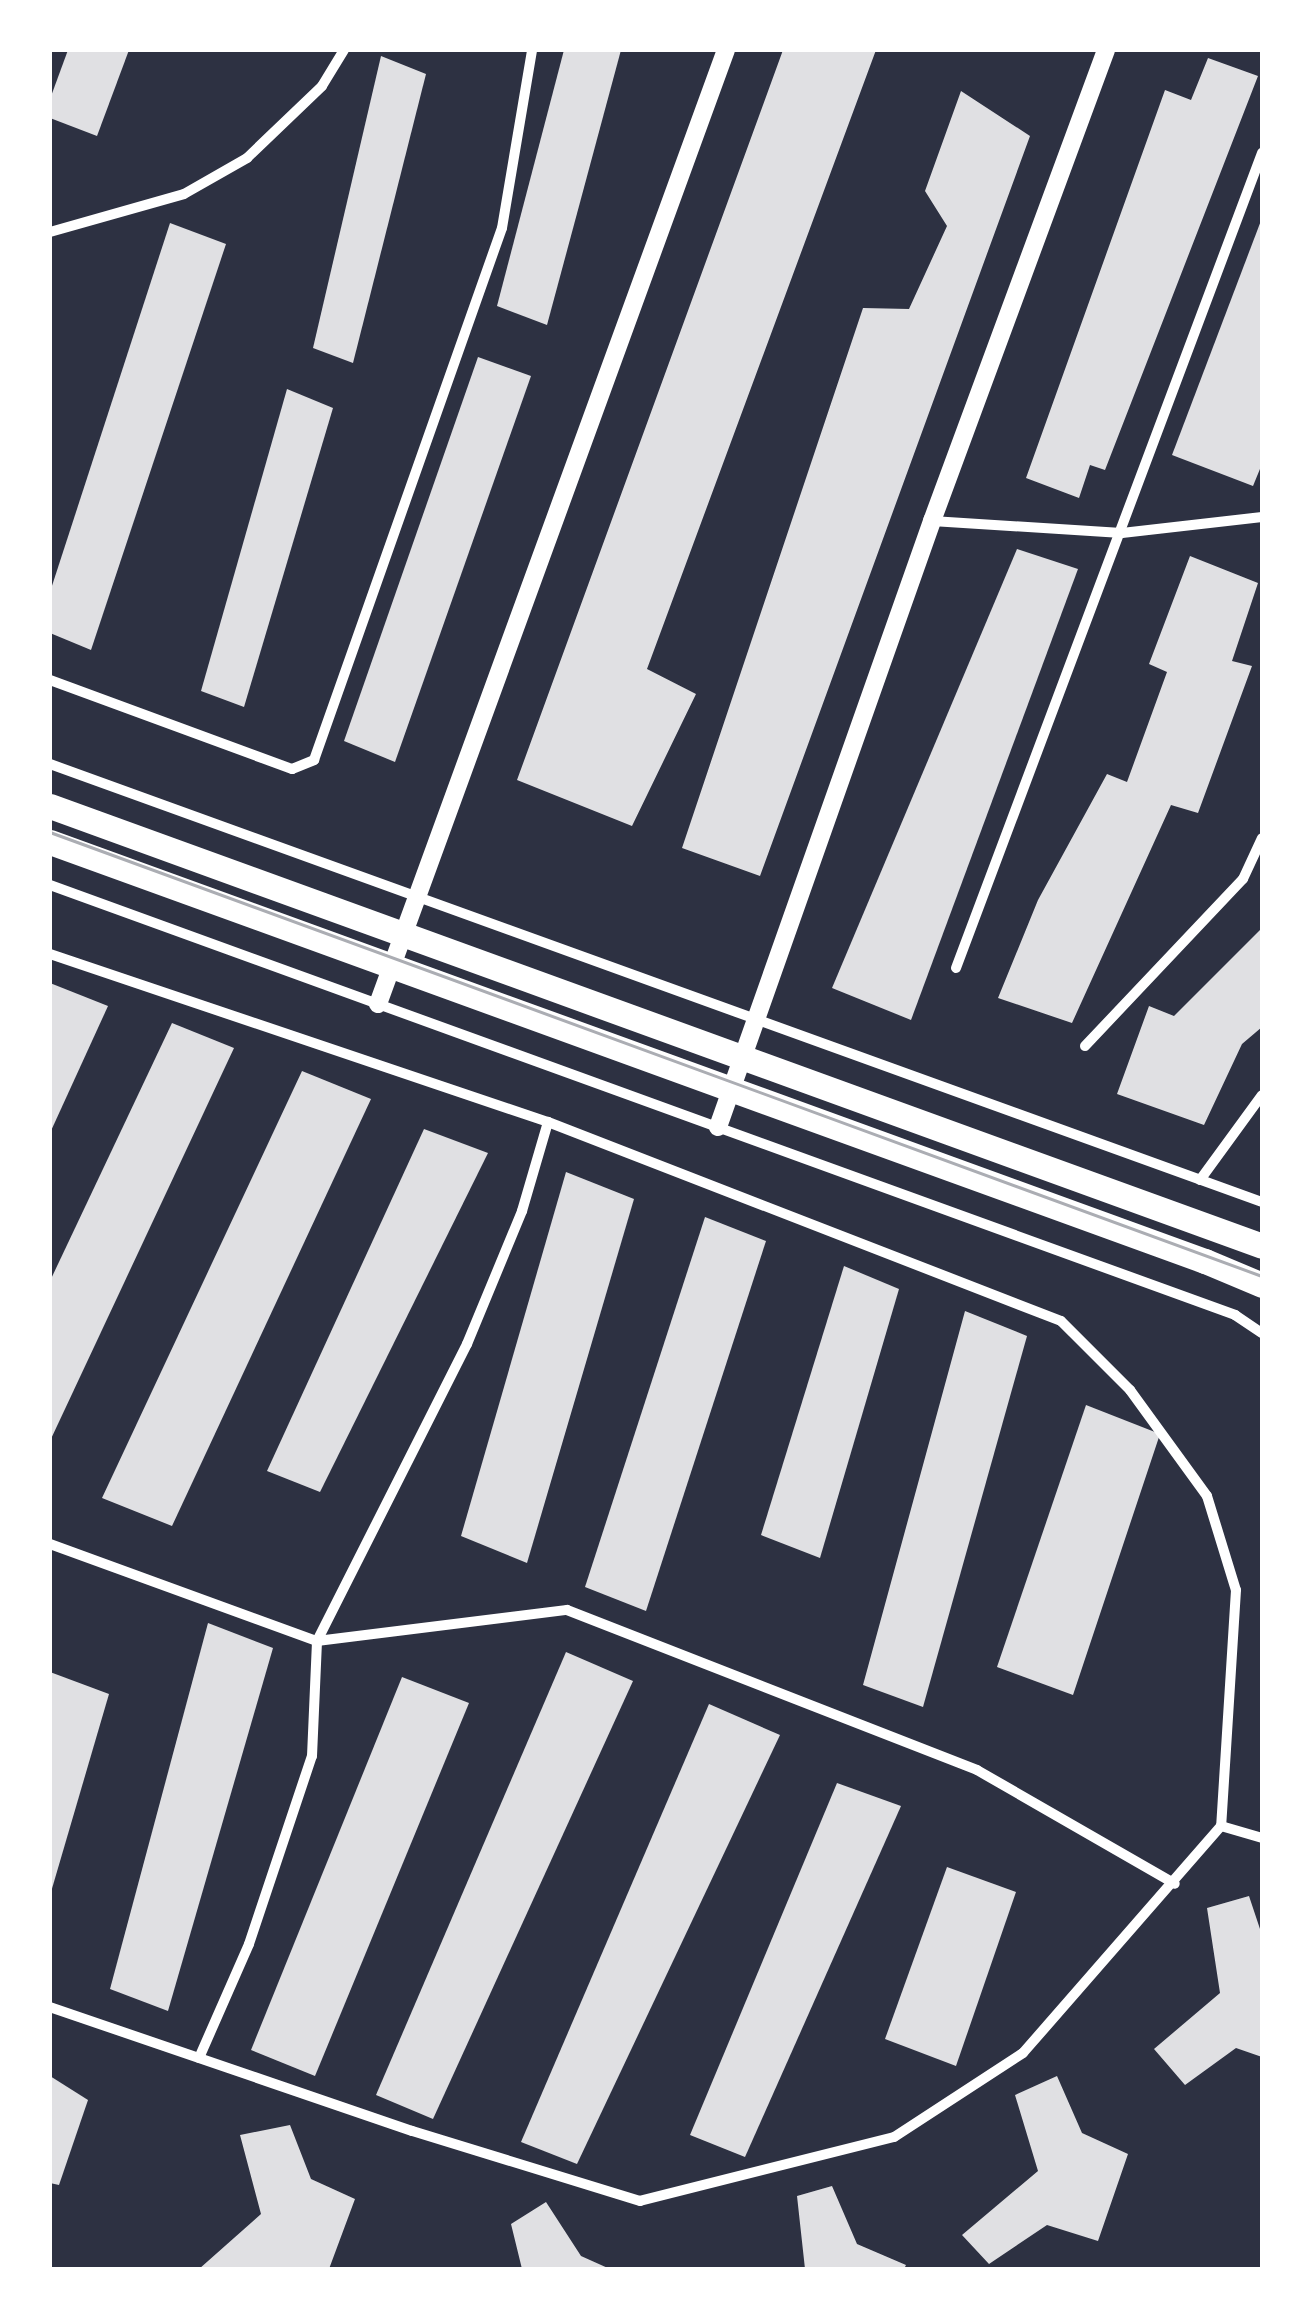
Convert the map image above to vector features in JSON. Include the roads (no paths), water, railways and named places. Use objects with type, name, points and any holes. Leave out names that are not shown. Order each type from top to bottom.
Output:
[{"type":"main road","points":[[50,806],[1262,1246]]},
{"type":"main road","points":[[50,842],[1205,1261],[1262,1286]]},
{"type":"street","points":[[50,232],[184,194],[247,158],[322,86],[344,50]]},
{"type":"street","points":[[50,680],[292,769],[314,760],[502,228],[532,50]]},
{"type":"street","points":[[378,1004],[726,50]]},
{"type":"street","points":[[718,1128],[932,520],[1106,50]]},
{"type":"street","points":[[956,968],[1262,153]]},
{"type":"street","points":[[932,520],[1122,533],[1262,517]]},
{"type":"street","points":[[50,764],[1262,1202]]},
{"type":"street","points":[[1086,1046],[1243,879],[1262,838]]},
{"type":"street","points":[[50,885],[1234,1315],[1262,1333]]},
{"type":"street","points":[[50,954],[548,1122],[1061,1320],[1130,1390],[1207,1496],[1236,1590],[1221,1826],[1175,1884],[1023,2053],[894,2137],[640,2201],[412,2131],[50,2007]]},
{"type":"street","points":[[1200,1180],[1262,1094]]},
{"type":"street","points":[[199,2058],[249,1944],[312,1756],[317,1641],[467,1344],[522,1211],[548,1122]]},
{"type":"street","points":[[50,1544],[317,1641],[567,1610],[977,1770],[1175,1884]]},
{"type":"street","points":[[1221,1826],[1262,1838]]},
{"type":"tram line","points":[[50,832],[1262,1276]]}]
